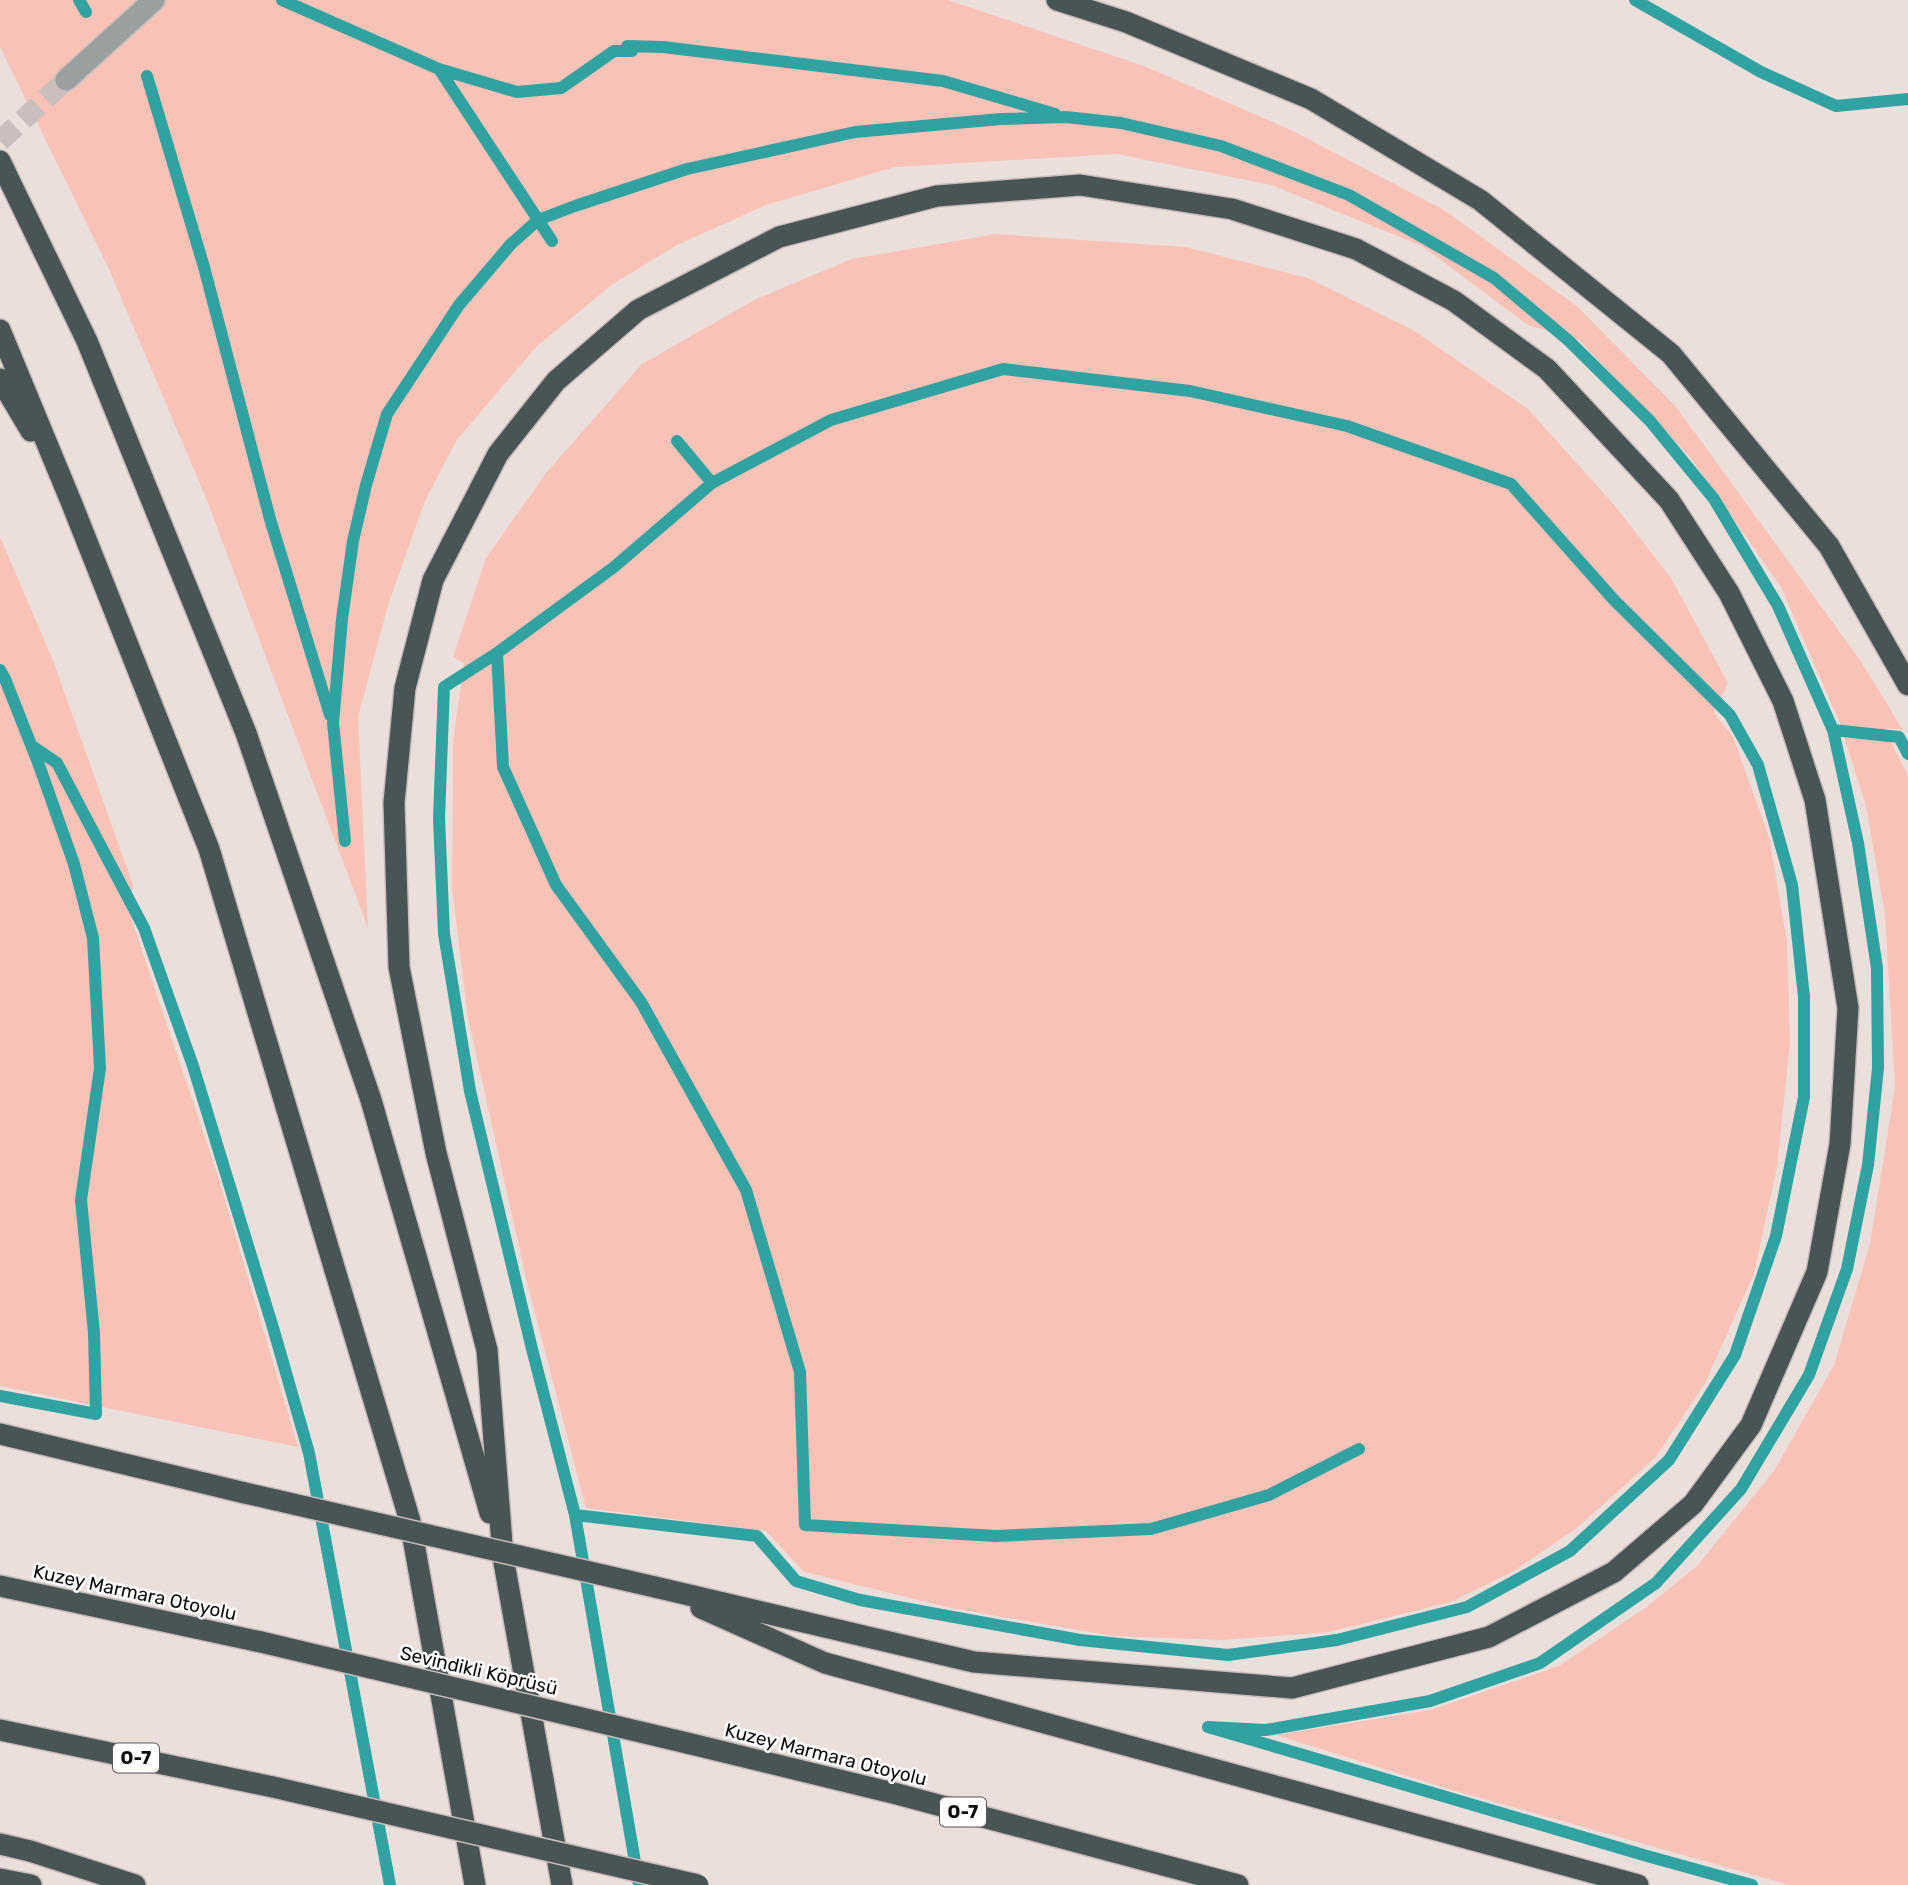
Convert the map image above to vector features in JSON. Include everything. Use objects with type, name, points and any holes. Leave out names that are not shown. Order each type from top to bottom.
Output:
[{"type":"highway","points":[[1057,0],[1126,22],[1311,99],[1480,200],[1671,354],[1829,546],[1908,685]]},
{"type":"highway","points":[[0,161],[87,341],[246,733],[371,1100],[503,1557]]},
{"type":"highway","points":[[0,1434],[245,1493],[655,1587],[974,1662],[1292,1688],[1489,1637],[1614,1572],[1693,1504],[1751,1425],[1817,1272],[1840,1144],[1848,1008],[1815,800],[1783,701],[1728,593],[1669,500],[1548,369],[1454,301],[1356,249],[1232,209],[1080,186],[937,196],[779,237],[638,310],[556,382],[498,454],[433,580],[405,688],[394,803],[399,967],[436,1153],[487,1350],[503,1557],[562,1885]]},
{"type":"highway","points":[[0,330],[209,849],[410,1521],[475,1885]]},
{"type":"highway","points":[[0,379],[72,504]]},
{"type":"highway","name":"Kuzey Marmara Otoyolu","points":[[0,1586],[261,1642]]},
{"type":"highway","points":[[655,1587],[825,1662],[1638,1885]]},
{"type":"highway","name":"Sevindikli Köprüsü","points":[[261,1642],[687,1744]]},
{"type":"highway","name":"O-7","points":[[0,1730],[273,1787],[698,1885]]},
{"type":"highway","name":"Kuzey Marmara Otoyolu","points":[[687,1744],[897,1794],[1238,1885]]},
{"type":"highway","points":[[0,1844],[30,1850],[135,1885]]},
{"type":"highway","points":[[0,1879],[31,1885]]},
{"type":"street","points":[[65,80],[154,0]]},
{"type":"shaded area","points":[[0,0],[948,0],[1144,66],[1293,131],[1444,210],[1578,307],[1677,408],[1860,660],[1903,730],[1884,728],[1908,776],[1908,1885],[1790,1885],[1452,1790],[1276,1735],[1431,1710],[1559,1666],[1648,1606],[1697,1566],[1774,1471],[1834,1365],[1870,1244],[1895,1087],[1885,914],[1866,806],[1839,721],[1781,587],[1690,457],[1579,340],[1528,325],[1422,246],[1271,185],[1117,154],[895,167],[766,205],[677,245],[613,284],[536,347],[456,441],[425,501],[389,602],[358,717],[368,928],[206,498],[108,267],[0,47]]},
{"type":"shaded area","points":[[996,234],[1185,247],[1308,278],[1413,330],[1528,409],[1616,507],[1671,578],[1728,683],[1714,713],[1733,737],[1769,837],[1787,941],[1790,1043],[1777,1167],[1754,1274],[1705,1383],[1655,1458],[1578,1527],[1514,1571],[1451,1602],[1329,1632],[1223,1640],[1113,1636],[951,1608],[804,1572],[766,1531],[586,1508],[526,1278],[468,1018],[452,888],[453,741],[464,663],[453,657],[486,558],[546,473],[642,364],[756,299],[852,259]]},
{"type":"shaded area","points":[[0,537],[54,663],[133,885],[129,912],[216,1170],[298,1447],[0,1386]]},
{"type":"waterway","points":[[79,0],[86,12]]},
{"type":"waterway","points":[[282,0],[439,69],[552,241]]},
{"type":"waterway","points":[[1635,0],[1761,72],[1836,106],[1908,99]]},
{"type":"waterway","points":[[627,46],[663,47],[943,81],[1055,114]]},
{"type":"waterway","points":[[439,69],[517,92],[561,88],[614,51],[632,51]]},
{"type":"waterway","points":[[147,76],[204,267],[270,519],[330,715]]},
{"type":"waterway","points":[[345,841],[333,723],[342,619],[353,541],[387,414],[459,305],[511,244],[538,220],[687,169],[855,132],[1001,119],[1066,117],[1121,123],[1221,146],[1349,195],[1494,278],[1568,340],[1650,421],[1714,499],[1778,606],[1833,730],[1858,843],[1877,968],[1878,1068],[1868,1165],[1847,1269],[1809,1375],[1741,1489],[1656,1583],[1540,1663],[1430,1701],[1266,1730],[1208,1727],[1752,1885]]},
{"type":"waterway","points":[[1003,369],[1190,391],[1347,426],[1511,484],[1614,600],[1730,715],[1758,765],[1792,885],[1804,997],[1804,1097],[1776,1236],[1735,1355],[1669,1460],[1570,1551],[1467,1607],[1337,1640],[1228,1655],[1080,1640],[860,1600],[796,1581],[757,1536],[575,1515],[470,1091],[444,934],[439,818],[444,687],[497,653],[614,567],[712,483],[831,420],[1003,369]]},
{"type":"waterway","points":[[677,441],[712,483]]},
{"type":"waterway","points":[[497,653],[503,767],[556,885],[641,1002],[746,1190],[800,1372],[805,1525],[996,1536],[1151,1529],[1269,1495],[1359,1449]]},
{"type":"waterway","points":[[0,670],[39,765],[74,864],[93,938],[100,1068],[81,1200],[94,1333],[96,1414],[0,1396]]},
{"type":"waterway","points":[[1833,730],[1899,737],[1908,754]]},
{"type":"waterway","points":[[32,746],[57,763],[144,928],[193,1066],[309,1453],[390,1885]]},
{"type":"waterway","points":[[575,1515],[639,1885]]},
{"type":"tunnel","points":[[0,141],[66,80]]}]
